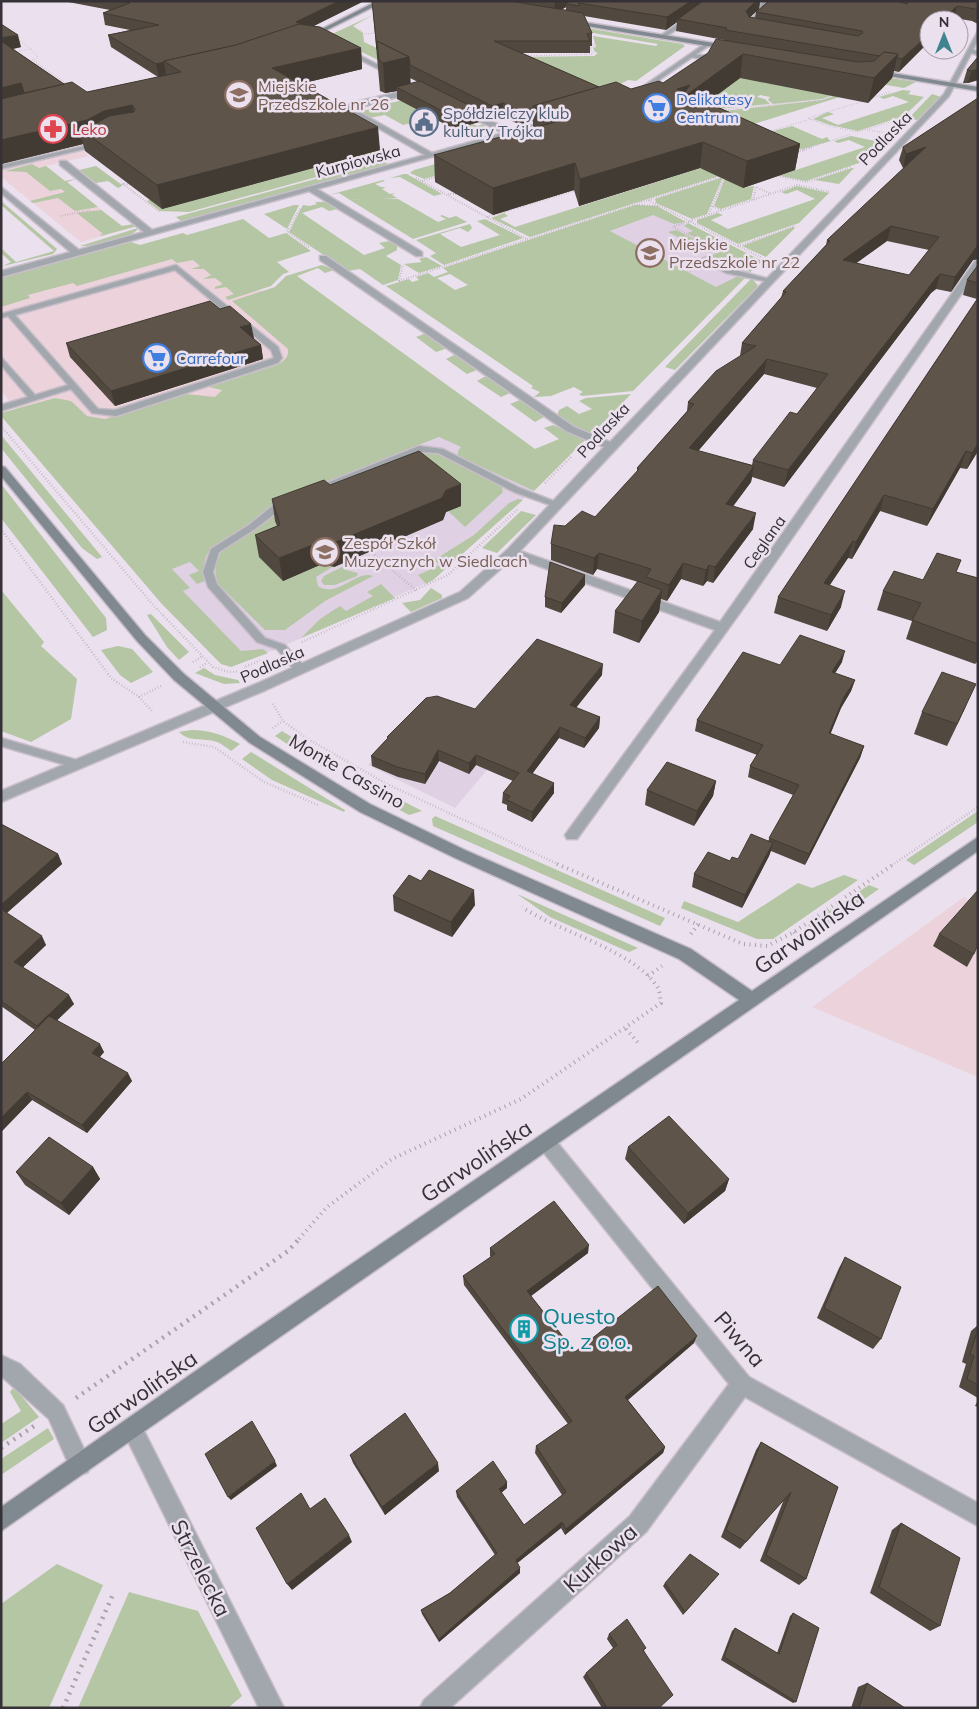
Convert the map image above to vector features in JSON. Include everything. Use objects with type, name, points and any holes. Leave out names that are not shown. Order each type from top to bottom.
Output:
[{"type":"main road","points":[[300,41],[382,1]]},
{"type":"main road","points":[[563,20],[744,50]]},
{"type":"main road","points":[[867,71],[978,89]]},
{"type":"main road","name":"Monte Cassino","points":[[1,469],[141,638],[173,672],[255,740],[365,808],[460,854],[685,954],[712,970],[752,1001]]},
{"type":"main road","name":"Garwolińska","points":[[1,1520],[407,1236],[752,1001],[978,843]]},
{"type":"street","points":[[755,28],[748,24],[764,11],[763,4],[767,1]]},
{"type":"street","name":"Podlaska","points":[[969,51],[978,33]]},
{"type":"street","points":[[300,41],[319,43]]},
{"type":"street","points":[[626,99],[647,88],[708,44]]},
{"type":"street","points":[[336,46],[403,80]]},
{"type":"street","name":"Podlaska","points":[[1,797],[450,604],[464,595],[512,552],[610,446],[908,138],[947,95],[965,60]]},
{"type":"street","points":[[411,84],[422,90],[354,105],[349,109],[431,155]]},
{"type":"street","points":[[457,107],[509,133]]},
{"type":"street","name":"Kurpiowska","points":[[1,274],[557,120]]},
{"type":"street","points":[[63,163],[151,233]]},
{"type":"street","points":[[311,189],[419,254]]},
{"type":"street","points":[[323,258],[570,429],[610,446]]},
{"type":"street","name":"Ceglana","points":[[572,835],[723,628],[978,263]]},
{"type":"street","points":[[512,552],[723,628]]},
{"type":"street","name":"Piwna","points":[[546,1142],[742,1384],[978,1516]]},
{"type":"street","points":[[1,1365],[13,1371],[56,1412],[80,1464]]},
{"type":"street","name":"Kurkowa","points":[[432,1708],[638,1524],[742,1384]]},
{"type":"street","name":"Strzelecka","points":[[132,1428],[272,1708]]},
{"type":"lane","points":[[662,37],[696,14]]},
{"type":"lane","points":[[969,51],[978,52]]},
{"type":"lane","points":[[692,56],[724,60]]},
{"type":"lane","points":[[850,82],[866,82],[877,72]]},
{"type":"lane","points":[[1,168],[95,146],[104,139]]},
{"type":"lane","points":[[1,189],[77,254]]},
{"type":"lane","points":[[706,259],[729,271],[770,280]]},
{"type":"lane","points":[[1,316],[176,267],[278,353],[275,361],[116,413],[95,411],[10,314]]},
{"type":"lane","points":[[1,359],[33,398]]},
{"type":"lane","points":[[1,408],[73,386]]},
{"type":"lane","points":[[300,669],[281,646],[261,640],[212,585],[208,572],[214,551],[252,527],[279,504],[419,449],[430,448],[440,451],[532,496],[556,504]]},
{"type":"lane","points":[[1,742],[76,764]]},
{"type":"path","points":[[365,34],[384,33]]},
{"type":"path","points":[[522,56],[593,54],[590,48],[594,47],[590,37]]},
{"type":"path","points":[[16,39],[37,54],[35,56],[38,57],[32,60],[74,88],[64,90]]},
{"type":"path","points":[[9,53],[31,49]]},
{"type":"path","points":[[35,67],[42,66]]},
{"type":"path","points":[[43,73],[57,77]]},
{"type":"path","points":[[718,110],[822,100],[842,93],[850,82]]},
{"type":"path","points":[[811,119],[808,118],[891,92]]},
{"type":"path","points":[[762,134],[811,119],[828,126],[858,132],[900,119]]},
{"type":"path","points":[[867,130],[890,134]]},
{"type":"path","points":[[788,155],[851,134]]},
{"type":"path","points":[[792,149],[804,150]]},
{"type":"path","points":[[768,174],[806,182],[854,166]]},
{"type":"path","points":[[418,274],[403,265],[399,281],[726,174],[709,215]]},
{"type":"path","points":[[439,176],[422,181],[527,239]]},
{"type":"path","points":[[116,179],[164,215]]},
{"type":"path","points":[[122,184],[141,184]]},
{"type":"path","points":[[673,227],[797,185],[833,193]]},
{"type":"path","points":[[753,200],[755,186],[771,194]]},
{"type":"path","points":[[487,217],[579,189]]},
{"type":"path","points":[[551,193],[562,194]]},
{"type":"path","points":[[446,195],[468,194]]},
{"type":"path","points":[[143,199],[152,197]]},
{"type":"path","points":[[648,200],[766,260]]},
{"type":"path","points":[[302,204],[288,232],[303,243]]},
{"type":"path","points":[[56,216],[116,205]]},
{"type":"path","points":[[634,205],[659,206]]},
{"type":"path","points":[[712,206],[722,211]]},
{"type":"path","points":[[738,246],[801,225]]},
{"type":"path","points":[[1,426],[154,606],[213,667],[229,672],[248,670]]},
{"type":"path","points":[[251,674],[244,667],[417,592],[448,575],[532,496],[589,438]]},
{"type":"path","points":[[1,529],[111,678],[139,697],[155,713]]},
{"type":"path","points":[[370,551],[417,592]]},
{"type":"path","points":[[271,700],[283,721],[306,738],[386,784],[536,855],[743,944],[767,946],[794,932],[978,807]]},
{"type":"path","points":[[180,741],[214,747],[264,782],[319,806]]},
{"type":"path","points":[[1,1448],[288,1251],[327,1207],[392,1160],[521,1099],[626,1029],[661,1003],[662,994],[648,976],[632,962]]},
{"type":"path","points":[[648,976],[662,966]]},
{"type":"path","points":[[626,1029],[640,1045]]},
{"type":"path","points":[[63,1708],[114,1592]]},
{"type":"shaded area","points":[[1,124],[153,134],[84,151],[89,156],[46,166],[65,181],[76,179],[67,182],[122,226],[134,224],[137,226],[81,242],[1,177]]},
{"type":"shaded area","name":"Miejskie Przedszkole nr 22","points":[[652,207],[760,263],[707,313],[542,244]]},
{"type":"shaded area","points":[[199,245],[262,291],[335,351],[222,390],[215,398],[52,452],[1,391],[1,301]]},
{"type":"shaded area","name":"Zespół Szkół Muzycznych w Siedlcach","points":[[439,437],[462,447],[458,451],[458,456],[533,490],[433,580],[272,651],[217,660],[161,603],[134,570],[280,500]]},
{"type":"shaded area","points":[[429,698],[517,734],[455,808],[368,765]]},
{"type":"shaded area","points":[[964,897],[978,908],[978,1077],[812,1007]]},
{"type":"green space","points":[[373,15],[353,26],[363,33],[364,42],[406,62],[394,68],[350,46],[317,41]]},
{"type":"green space","points":[[556,23],[685,46],[636,81],[628,80],[617,86],[587,89],[519,57],[594,56],[598,53],[593,48],[596,47],[593,36],[656,46],[658,44],[558,27]]},
{"type":"green space","points":[[742,76],[823,94],[833,85],[841,92],[822,99],[773,104],[768,100],[770,97],[760,95],[757,97],[765,99],[770,104],[717,109],[675,86]]},
{"type":"green space","points":[[883,77],[916,82],[904,88],[881,84],[738,129],[723,111],[823,100]]},
{"type":"green space","points":[[903,90],[911,91],[908,94],[924,97],[904,116],[858,131],[813,119],[828,112],[834,114],[822,118],[838,125],[909,102],[893,96],[884,99],[879,97]]},
{"type":"green space","points":[[932,94],[941,97],[918,120],[908,119]]},
{"type":"green space","points":[[416,97],[477,126],[483,124],[487,129],[469,133],[432,118],[403,125],[385,115],[369,118],[358,112],[359,108],[364,106],[362,107],[366,110],[378,107],[369,105],[376,103],[382,105]]},
{"type":"green space","points":[[792,126],[822,139],[827,137],[830,141],[803,149],[731,143]]},
{"type":"green space","points":[[851,136],[880,142],[859,163],[806,181],[771,174],[787,173],[865,147],[849,140],[838,143],[834,141]]},
{"type":"green space","points":[[369,140],[390,152],[389,157],[189,212],[160,211],[147,201],[158,196],[152,201],[162,209],[379,150]]},
{"type":"green space","points":[[471,154],[485,162],[424,179],[410,173],[414,170]]},
{"type":"green space","points":[[687,156],[725,174],[530,237],[491,218],[504,213],[508,216],[500,219],[515,227],[704,167],[689,159],[678,163],[675,160]]},
{"type":"green space","points":[[382,161],[388,164],[181,221],[176,217]]},
{"type":"green space","points":[[32,164],[39,168],[46,166],[65,181],[76,179],[67,182],[98,207],[75,211],[58,198],[33,203],[30,201],[65,192],[61,189],[50,191],[26,172],[5,171]]},
{"type":"green space","points":[[96,166],[122,186],[118,188],[108,181],[96,183],[79,170]]},
{"type":"green space","points":[[854,168],[839,184],[815,180]]},
{"type":"green space","points":[[404,174],[442,194],[434,196],[400,177],[390,178]]},
{"type":"green space","points":[[726,176],[743,188],[754,186],[751,199],[721,209],[714,206]]},
{"type":"green space","points":[[723,177],[707,214],[692,219],[656,203],[655,199]]},
{"type":"green space","points":[[385,181],[375,184],[386,187],[382,189],[390,194],[395,193],[392,195],[397,198],[350,200],[339,193],[329,195]]},
{"type":"green space","points":[[797,186],[829,193],[799,223],[738,244],[697,223],[697,220],[718,213],[723,215],[711,220],[728,229],[815,199],[797,190],[786,194],[781,192]]},
{"type":"green space","points":[[398,199],[438,222],[446,219],[440,216],[442,215],[449,218],[456,216],[467,222],[413,239],[350,200]]},
{"type":"green space","points":[[1,201],[57,249],[53,254],[3,266],[11,262],[1,253],[1,248],[16,262],[54,251],[1,205]]},
{"type":"green space","points":[[315,202],[327,202],[338,209],[329,211],[322,207],[302,213],[364,255],[385,248],[379,243],[390,241],[397,245],[397,250],[386,256],[401,265],[398,280],[383,285],[360,269],[348,271],[289,232],[303,205],[317,204]]},
{"type":"green space","points":[[299,205],[287,229],[264,214]]},
{"type":"green space","points":[[635,205],[657,206],[686,222],[674,224],[653,215],[610,231],[716,287],[740,275],[747,276],[633,391],[582,396],[579,394],[583,392],[574,387],[551,396],[534,397],[540,392],[531,388],[533,386],[386,286],[409,279],[412,282],[419,280],[416,277],[428,273],[434,277],[448,272],[443,268]],"holes":[[[450,274],[468,285],[455,290],[437,278]]]},
{"type":"green space","points":[[101,210],[122,226],[134,224],[137,226],[101,236],[103,234],[77,213]]},
{"type":"green space","points":[[243,219],[269,238],[286,233],[311,251],[277,262],[289,272],[283,274],[271,286],[228,300],[225,297],[234,294],[226,287],[215,289],[215,287],[223,284],[215,278],[203,279],[211,275],[204,269],[191,269],[200,266],[193,260],[177,263],[172,259],[77,286],[73,283],[28,295],[30,298],[1,307],[1,278],[131,242],[140,245],[183,233],[187,235]]},
{"type":"green space","points":[[485,219],[523,238],[444,265],[430,256],[436,253],[416,240],[470,224],[472,228],[468,232],[460,228],[440,234],[461,247],[500,235],[477,221]]},
{"type":"green space","points":[[688,223],[762,261],[750,272],[709,256],[722,251],[687,233],[693,231],[684,226]]},
{"type":"green space","points":[[793,227],[795,228],[766,257],[742,246]]},
{"type":"green space","points":[[138,228],[129,236],[121,239],[102,244],[80,246]]},
{"type":"green space","points":[[676,230],[716,251],[709,253],[668,232]]},
{"type":"green space","points":[[426,257],[442,266],[419,273],[404,264],[422,262],[419,259]]},
{"type":"green space","points":[[322,265],[334,270],[325,273],[318,268],[297,276],[535,449],[559,439],[544,428],[553,425],[585,440],[534,491],[458,456],[458,451],[461,447],[439,437],[276,502],[247,526],[212,549],[206,556],[204,565],[205,581],[197,584],[189,575],[199,571],[190,562],[172,569],[190,588],[183,591],[241,651],[263,649],[268,653],[231,667],[221,664],[161,603],[1,416],[1,413],[55,398],[71,401],[87,416],[105,419],[186,394],[215,397],[222,390],[209,387],[277,365],[288,354],[288,349],[232,301],[275,287],[286,276]]},
{"type":"green space","points":[[752,278],[758,286],[675,370],[665,367]]},
{"type":"green space","points":[[424,334],[429,335],[445,349],[436,352],[416,337]]},
{"type":"green space","points":[[454,355],[477,370],[467,374],[446,359]]},
{"type":"green space","points":[[484,377],[490,377],[510,393],[501,397],[477,381]]},
{"type":"green space","points":[[631,394],[591,435],[557,416],[559,410],[567,406],[579,414],[592,409],[579,401],[586,398]]},
{"type":"green space","points":[[520,400],[544,417],[535,422],[510,404]]},
{"type":"green space","points":[[1,435],[102,557],[97,559],[82,548],[1,448]]},
{"type":"green space","points":[[420,452],[437,454],[501,484],[503,492],[465,527],[448,511],[461,506],[414,468]]},
{"type":"green space","points":[[1,484],[106,618],[107,630],[93,637],[1,518]]},
{"type":"green space","points":[[518,499],[523,500],[433,580],[426,584],[418,575],[440,565],[434,560],[474,535],[509,503]]},
{"type":"green space","points":[[283,506],[276,523],[277,526],[327,565],[334,566],[316,577],[318,586],[332,589],[361,576],[373,576],[325,601],[285,630],[265,630],[218,584],[215,572],[216,562],[224,549],[256,529]]},
{"type":"green space","points":[[521,511],[536,515],[497,553],[482,548]]},
{"type":"green space","points":[[352,562],[346,570],[358,573],[357,576],[335,585],[324,585],[321,581],[324,576]]},
{"type":"green space","points":[[381,584],[395,598],[301,638],[320,619],[340,606],[346,611],[373,596],[367,592]]},
{"type":"green space","points":[[431,588],[442,595],[442,598],[411,612],[402,603],[420,600]]},
{"type":"green space","points":[[1,590],[44,642],[41,646],[77,679],[71,719],[31,742],[1,731]]},
{"type":"green space","points":[[151,614],[189,652],[179,660],[167,647],[147,615]]},
{"type":"green space","points":[[118,646],[132,649],[153,672],[131,683],[120,675],[101,650]]},
{"type":"green space","points":[[204,668],[215,675],[238,680],[240,683],[224,684],[195,673]]},
{"type":"green space","points":[[191,730],[216,734],[240,744],[231,751],[217,742],[188,738],[179,732]]},
{"type":"green space","points":[[282,731],[337,765],[321,766],[275,736]]},
{"type":"green space","points":[[251,752],[345,810],[344,812],[272,780],[242,759]]},
{"type":"green space","points":[[357,777],[422,811],[409,815],[357,787]]},
{"type":"green space","points":[[978,811],[978,822],[914,865],[906,860]]},
{"type":"green space","points":[[435,816],[665,918],[660,926],[433,826],[432,819]]},
{"type":"green space","points":[[844,875],[858,880],[773,939],[757,939],[681,908],[684,901],[738,922],[798,883],[812,888]]},
{"type":"green space","points":[[869,885],[879,889],[815,933],[808,925]]},
{"type":"green space","points":[[517,894],[638,948],[629,952],[550,917]]},
{"type":"green space","points":[[14,1387],[39,1417],[1,1443],[1,1424],[21,1411],[10,1392]]},
{"type":"green space","points":[[48,1428],[54,1439],[1,1475],[1,1459]]},
{"type":"green space","points":[[57,1564],[103,1585],[49,1708],[2,1708],[1,1604]]},
{"type":"green space","points":[[129,1592],[198,1611],[242,1696],[228,1708],[78,1708]]},
{"type":"building","points":[[123,1],[339,1],[296,22],[300,24],[236,45],[156,64],[108,35],[159,25],[103,13],[130,3]]},
{"type":"building","points":[[372,1],[510,1],[583,13],[592,33],[587,34],[590,41],[494,41],[599,87],[533,106],[533,108],[521,112],[503,103],[492,106],[410,65],[409,57],[377,41],[377,49]]},
{"type":"building","points":[[571,1],[691,1],[667,17],[578,3],[580,6],[566,4]]},
{"type":"building","points":[[703,1],[756,1],[746,11],[749,17],[858,36],[863,33],[862,31],[756,12],[769,1],[895,1],[907,4],[910,1],[978,1],[978,10],[957,6],[953,10],[919,10],[919,43],[902,59],[897,58],[898,54],[884,52],[880,56],[725,30],[727,28],[678,19]]},
{"type":"building","points":[[1,24],[18,35],[1,38]]},
{"type":"building","points":[[299,24],[320,27],[361,48],[272,68],[378,127],[157,185],[79,128],[93,125],[109,116],[134,112],[135,109],[132,105],[104,111],[87,120],[1,140],[1,99],[72,82],[87,92],[181,72],[164,61],[236,45]]},
{"type":"building","points":[[716,39],[857,62],[874,61],[884,52],[898,54],[874,78],[743,54],[688,94],[800,144],[747,161],[703,142],[580,179],[575,163],[493,188],[434,155],[563,120],[533,106],[616,82],[631,89],[659,81],[663,83],[708,53]],"holes":[[[690,85],[685,92],[677,89]]]},
{"type":"building","points":[[1,41],[64,84],[24,93],[21,83],[1,88]]},
{"type":"building","points":[[377,41],[409,57],[383,63],[379,60]]},
{"type":"building","points":[[978,57],[978,69],[967,70]]},
{"type":"building","points":[[420,81],[479,110],[454,117],[396,87]]},
{"type":"building","points":[[978,98],[978,245],[955,277],[940,274],[936,278],[788,470],[753,460],[790,412],[797,414],[828,374],[767,359],[689,448],[754,466],[726,504],[756,513],[715,567],[709,565],[706,570],[683,563],[669,585],[646,577],[651,569],[599,553],[594,558],[551,544],[554,525],[565,526],[582,511],[595,517],[694,404],[688,402],[716,371],[756,346],[742,343],[786,292],[783,291],[830,241],[827,240],[926,147],[906,154],[903,147]],"holes":[[[891,226],[939,237],[909,275],[843,260]]]},
{"type":"building","points":[[978,265],[978,283],[967,280]]},
{"type":"building","points":[[978,298],[978,444],[972,453],[966,451],[933,509],[884,495],[856,542],[853,541],[824,583],[845,591],[831,615],[778,597]]},
{"type":"building","points":[[210,301],[220,309],[230,306],[251,324],[240,327],[261,345],[111,391],[66,343]]},
{"type":"building","points":[[419,451],[461,484],[446,490],[442,498],[331,544],[320,542],[279,558],[255,535],[280,525],[272,499],[324,480],[330,485]]},
{"type":"building","points":[[937,553],[961,560],[956,572],[978,578],[978,644],[912,620],[921,603],[883,591],[894,571],[923,580]]},
{"type":"building","points":[[550,562],[585,575],[562,603],[545,597]]},
{"type":"building","points":[[638,581],[662,590],[642,621],[615,611]]},
{"type":"building","points":[[800,635],[845,651],[832,672],[855,680],[844,697],[829,733],[864,746],[809,854],[769,838],[799,785],[750,766],[763,745],[697,720],[743,652],[780,665]]},
{"type":"building","points":[[537,639],[603,664],[570,705],[600,717],[585,738],[560,727],[527,771],[554,783],[532,812],[507,800],[510,796],[503,793],[519,773],[476,755],[469,763],[438,750],[425,774],[397,767],[371,756],[426,698],[437,696],[475,709]]},
{"type":"building","points":[[942,672],[976,684],[957,724],[922,712]]},
{"type":"building","points":[[667,762],[716,781],[697,811],[647,790]]},
{"type":"building","points":[[1,824],[58,854],[1,905]]},
{"type":"building","points":[[751,834],[773,843],[745,895],[694,874],[708,852],[730,861],[732,857],[738,859]]},
{"type":"building","points":[[429,870],[474,890],[451,922],[393,896],[409,875],[421,881]]},
{"type":"building","points":[[978,890],[978,944],[974,954],[939,934]]},
{"type":"building","points":[[1,909],[42,936],[14,962],[69,995],[37,1026],[1,1001]]},
{"type":"building","points":[[49,1016],[100,1044],[92,1053],[128,1073],[82,1125],[27,1092],[1,1118],[1,1064]]},
{"type":"building","points":[[669,1116],[729,1179],[688,1213],[628,1147]]},
{"type":"building","points":[[49,1137],[93,1167],[61,1203],[16,1172]]},
{"type":"building","points":[[554,1201],[589,1245],[527,1291],[575,1352],[658,1286],[697,1336],[625,1397],[665,1447],[566,1529],[562,1522],[516,1560],[520,1568],[439,1639],[421,1610],[450,1593],[497,1553],[456,1491],[493,1461],[507,1482],[499,1489],[524,1525],[566,1492],[536,1446],[572,1421],[463,1276],[495,1254],[490,1248]]},
{"type":"building","points":[[845,1257],[901,1287],[881,1339],[824,1308]]},
{"type":"building","points":[[978,1329],[978,1385],[967,1379],[974,1356],[970,1354]]},
{"type":"building","points":[[405,1413],[438,1463],[382,1507],[350,1455]]},
{"type":"building","points":[[252,1421],[275,1461],[228,1497],[205,1454]]},
{"type":"building","points":[[761,1442],[838,1487],[806,1579],[766,1555],[791,1492],[746,1542],[726,1530]]},
{"type":"building","points":[[301,1493],[310,1509],[325,1498],[349,1535],[287,1584],[256,1528]]},
{"type":"building","points":[[901,1523],[960,1558],[940,1626],[879,1587]]},
{"type":"building","points":[[690,1554],[719,1574],[685,1612],[665,1583]]},
{"type":"building","points":[[793,1613],[819,1628],[796,1702],[724,1657],[735,1628],[779,1654]]},
{"type":"building","points":[[627,1619],[646,1648],[643,1650],[673,1695],[659,1708],[607,1708],[586,1673],[617,1645],[609,1634]]},
{"type":"building","points":[[867,1683],[905,1708],[859,1708]]},
{"type":"place","name":"Miejskie Przedszkole nr 26","points":[[239,95]]},
{"type":"place","name":"Delikatesy Centrum","points":[[657,108]]},
{"type":"place","name":"Spółdzielczy klub kultury Trójka","points":[[424,122]]},
{"type":"place","name":"Leko","points":[[53,129]]},
{"type":"place","name":"Miejskie Przedszkole nr 22","points":[[650,253]]},
{"type":"place","name":"Carrefour","points":[[157,358]]},
{"type":"place","name":"Zespół Szkół Muzycznych w Siedlcach","points":[[325,552]]},
{"type":"place","name":"Questo Sp. z o.o.","points":[[524,1329]]}]
